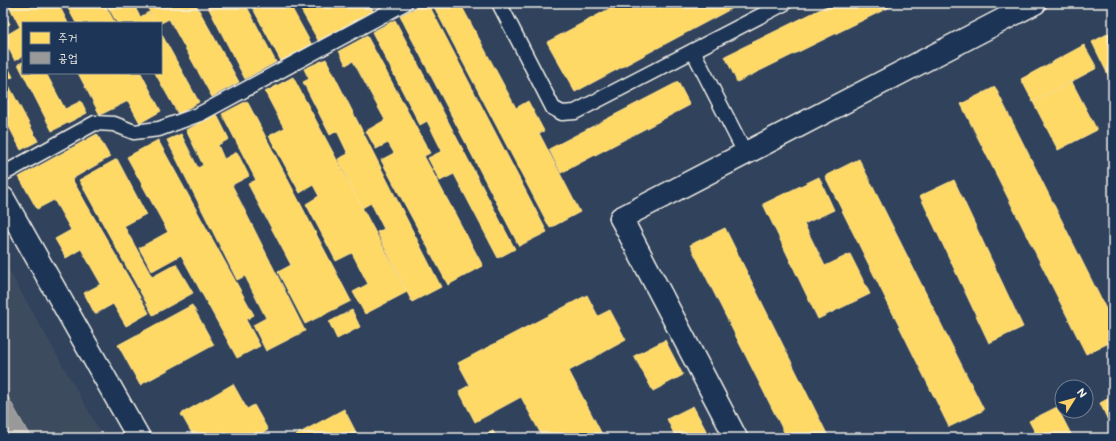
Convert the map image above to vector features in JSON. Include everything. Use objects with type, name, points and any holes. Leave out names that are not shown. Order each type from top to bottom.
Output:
[{"type":"street","points":[[736,438],[621,218],[1035,3]]},
{"type":"street","points":[[3,198],[139,438]]},
{"type":"lane","points":[[3,174],[95,123],[114,124],[134,132],[159,129],[200,114],[405,3]]},
{"type":"lane","points":[[499,3],[553,108],[562,113],[575,112],[785,3]]},
{"type":"lane","points":[[693,51],[745,153]]},
{"type":"shaded area","points":[[3,260],[104,438],[3,438]]},
{"type":"building: 주거","points":[[15,3],[58,3],[68,22],[22,22],[22,57],[15,61],[3,37],[20,27],[9,6]]},
{"type":"building: 주거","points":[[65,3],[104,3],[114,22],[75,22]]},
{"type":"building: 주거","points":[[106,3],[133,3],[140,17],[149,12],[155,22],[116,22]]},
{"type":"building: 주거","points":[[145,3],[195,3],[239,82],[212,97],[169,19],[162,22],[155,22]]},
{"type":"building: 주거","points":[[206,3],[245,3],[276,62],[245,79]]},
{"type":"building: 주거","points":[[250,3],[289,3],[313,47],[282,63]]},
{"type":"building: 주거","points":[[297,3],[369,3],[374,12],[319,42]]},
{"type":"building: 주거","points":[[424,3],[428,3],[547,232],[519,246],[400,16]]},
{"type":"building: 주거","points":[[432,3],[460,3],[516,108],[528,101],[544,131],[539,133],[580,212],[550,228]]},
{"type":"building: 주거","points":[[620,3],[742,3],[575,92],[547,42]]},
{"type":"building: 주거","points":[[833,3],[898,3],[737,82],[725,56]]},
{"type":"building: 주거","points":[[3,12],[10,24],[3,27]]},
{"type":"building: 주거","points":[[395,20],[515,249],[498,258],[454,174],[440,181],[428,158],[442,151],[427,121],[420,125],[372,32]]},
{"type":"building: 주거","points":[[1113,31],[1113,85],[1092,42]]},
{"type":"building: 주거","points":[[162,35],[199,102],[178,114],[156,74],[162,74]]},
{"type":"building: 주거","points":[[367,36],[430,153],[424,156],[483,266],[448,285],[381,160],[394,153],[388,143],[376,149],[366,131],[385,120],[353,61],[346,65],[339,51]]},
{"type":"building: 주거","points":[[1084,45],[1097,68],[1033,102],[1021,79]]},
{"type":"building: 주거","points":[[3,57],[13,77],[6,80],[38,141],[21,150],[3,115]]},
{"type":"building: 주거","points":[[326,59],[441,287],[412,302],[377,232],[384,229],[371,203],[362,208],[338,159],[348,154],[337,131],[330,135],[303,82],[309,79],[304,69]]},
{"type":"building: 주거","points":[[22,62],[22,72],[18,64]]},
{"type":"building: 주거","points":[[23,74],[47,74],[65,109],[81,101],[87,113],[52,131]]},
{"type":"building: 주거","points":[[79,74],[142,74],[161,111],[140,123],[128,101],[100,115]]},
{"type":"building: 주거","points":[[293,77],[407,292],[365,314],[353,292],[368,284],[352,253],[336,261],[306,204],[319,196],[313,185],[300,193],[269,136],[284,128],[265,92]]},
{"type":"building: 주거","points":[[678,82],[690,105],[561,173],[549,149]]},
{"type":"building: 주거","points":[[1072,82],[1097,130],[1058,150],[1033,102]]},
{"type":"building: 주거","points":[[995,87],[1113,323],[1113,341],[1086,354],[961,104]]},
{"type":"building: 주거","points":[[247,101],[351,301],[305,324],[278,272],[291,265],[248,184],[256,180],[222,114]]},
{"type":"building: 주거","points":[[217,115],[229,139],[218,145],[224,159],[237,152],[249,176],[232,185],[305,331],[266,351],[253,325],[266,318],[245,276],[237,280],[167,140],[181,134],[198,168],[203,165],[186,130]]},
{"type":"building: 주거","points":[[97,134],[110,157],[72,179],[149,313],[126,326],[113,304],[95,314],[84,293],[101,284],[81,249],[66,258],[55,239],[71,230],[54,200],[37,209],[19,177]]},
{"type":"building: 주거","points":[[158,140],[254,315],[246,320],[260,346],[237,358],[181,255],[152,271],[139,248],[168,232],[127,157]]},
{"type":"building: 주거","points":[[117,159],[146,214],[124,226],[152,277],[176,264],[193,293],[153,315],[79,180]]},
{"type":"building: 주거","points":[[859,159],[984,410],[949,427],[825,176]]},
{"type":"building: 주거","points":[[819,177],[834,210],[804,224],[825,266],[850,254],[870,294],[818,319],[763,204]]},
{"type":"building: 주거","points":[[954,180],[1023,327],[989,343],[920,196]]},
{"type":"building: 주거","points":[[725,228],[829,438],[787,438],[690,245]]},
{"type":"building: 주거","points":[[587,295],[598,316],[610,310],[626,340],[569,371],[604,438],[543,438],[521,397],[475,422],[459,391],[470,385],[458,363]]},
{"type":"building: 주거","points":[[192,305],[214,345],[140,385],[118,345]]},
{"type":"building: 주거","points":[[352,310],[360,327],[337,339],[329,322]]},
{"type":"building: 주거","points":[[665,340],[683,375],[653,391],[634,356]]},
{"type":"building: 주거","points":[[233,384],[247,409],[254,405],[268,430],[260,434],[263,438],[192,438],[194,437],[181,414]]},
{"type":"building: 주거","points":[[1113,396],[1113,431],[1100,403]]},
{"type":"building: 주거","points":[[693,406],[710,438],[676,438],[667,419]]},
{"type":"building: 주거","points":[[1054,408],[1054,419],[1063,419],[1073,438],[1038,438],[1029,421]]},
{"type":"building: 주거","points":[[344,409],[359,438],[297,438],[296,435]]},
{"type":"building: 주거","points":[[493,431],[497,438],[480,438]]},
{"type":"building: 공업","points":[[3,388],[31,438],[3,438]]}]
